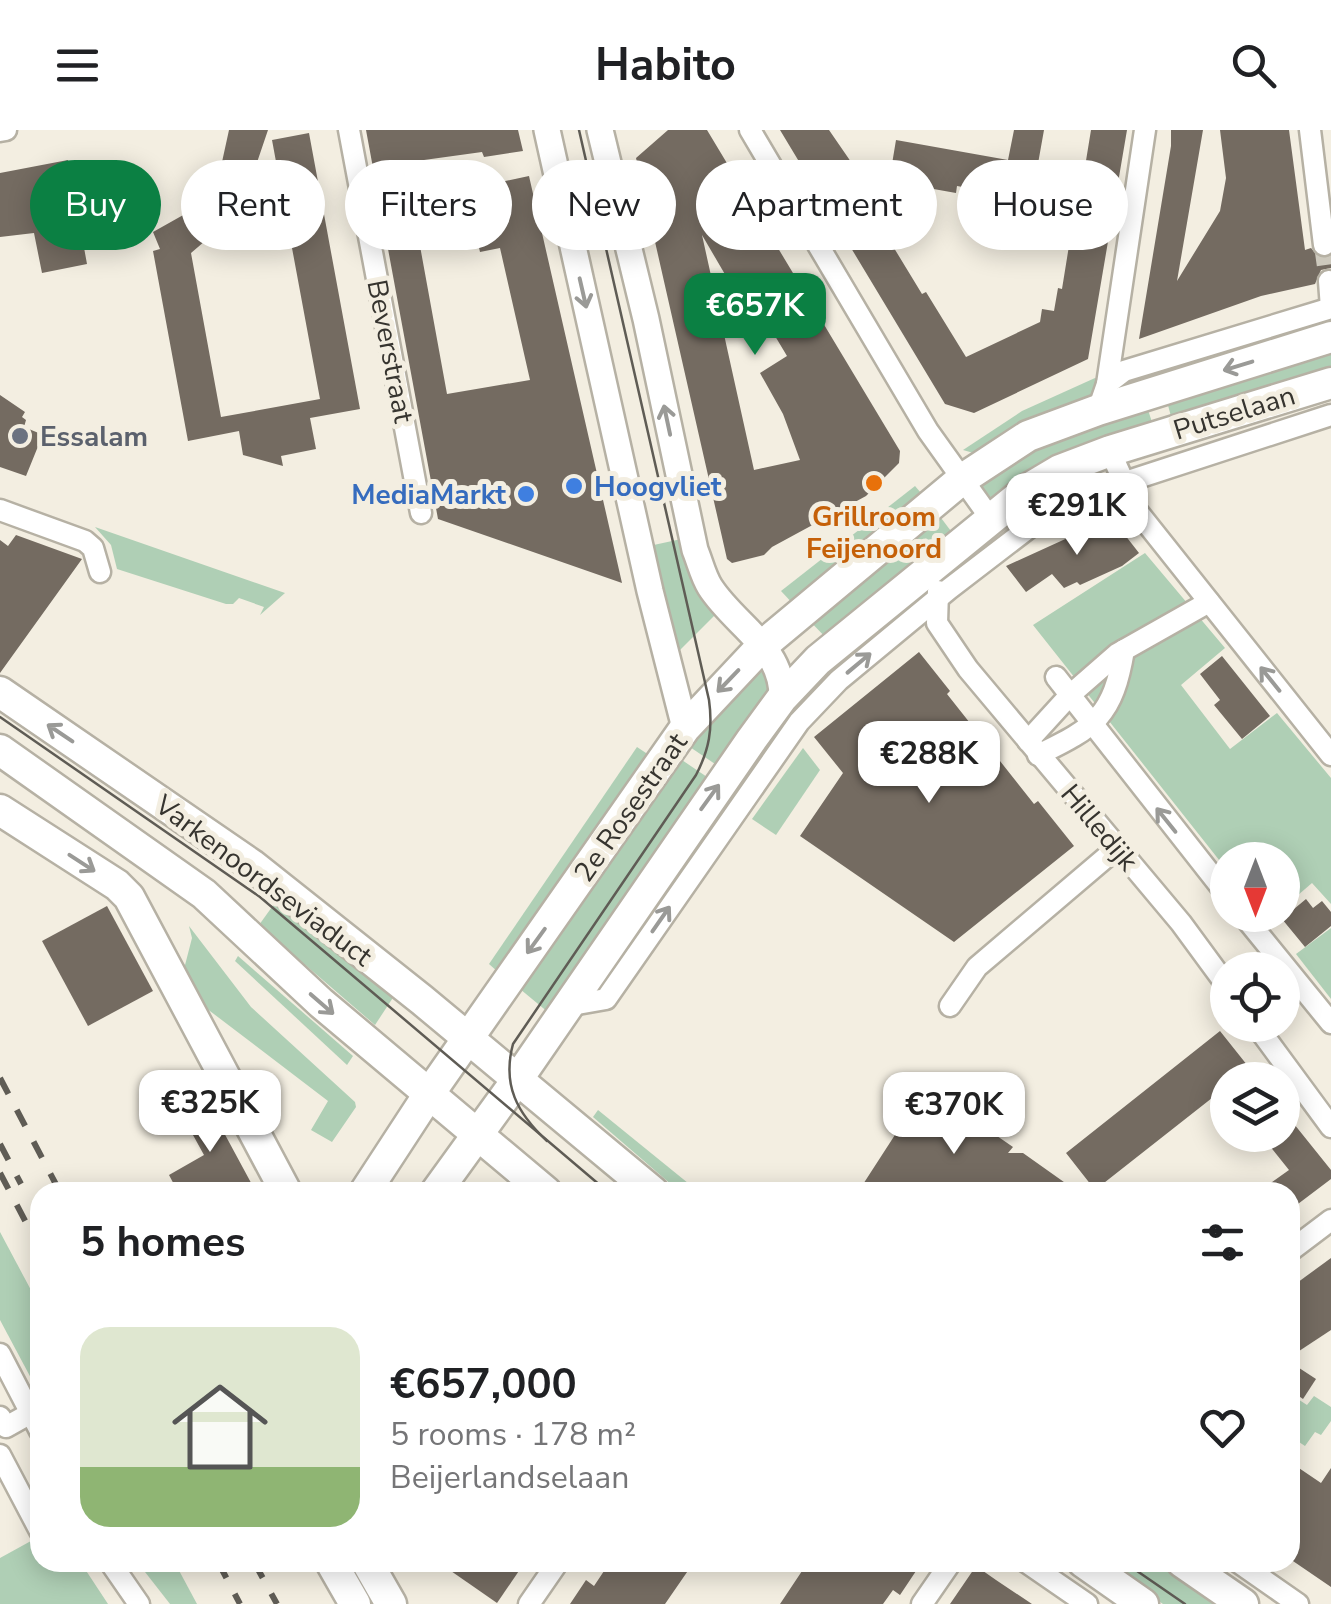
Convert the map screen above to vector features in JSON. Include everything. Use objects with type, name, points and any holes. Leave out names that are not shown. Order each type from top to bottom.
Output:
[{"type":"main road","name":"Putselaan","points":[[961,480],[1028,436],[1103,397],[1331,337]]},
{"type":"main road","name":"Putselaan","points":[[990,519],[1060,470],[1331,384]]},
{"type":"main road","name":"2e Rosestraat","points":[[372,1182],[685,728],[763,645],[961,480]]},
{"type":"main road","points":[[443,1182],[782,698],[818,660],[990,519]]},
{"type":"main road","name":"Varkenoordseviaduct","points":[[0,692],[252,865],[641,1182]]},
{"type":"main road","name":"Varkenoordseviaduct","points":[[0,750],[204,894],[250,939],[534,1182]]},
{"type":"main road","points":[[0,810],[117,885],[129,897],[281,1182]]},
{"type":"main road","points":[[337,1572],[355,1604]]},
{"type":"main road","points":[[373,1572],[391,1604]]},
{"type":"main road","points":[[1097,1572],[1143,1604]]},
{"type":"main road","points":[[1197,1572],[1243,1604]]},
{"type":"street","name":"Beverstraat","points":[[349,130],[421,512]]},
{"type":"street","points":[[547,130],[650,591],[685,728]]},
{"type":"street","points":[[600,130],[696,550],[708,584],[763,645],[779,670],[782,698]]},
{"type":"street","points":[[750,130],[928,431],[990,519]]},
{"type":"street","points":[[1103,397],[1145,130]]},
{"type":"street","points":[[1310,130],[1324,245]]},
{"type":"street","points":[[1329,281],[1331,308]]},
{"type":"street","name":"Putselaan","points":[[1103,397],[1124,371],[1331,308]]},
{"type":"street","name":"Putselaan","points":[[938,598],[1070,500],[1331,415]]},
{"type":"street","points":[[1110,451],[1137,511],[1331,755]]},
{"type":"street","points":[[1028,489],[1070,500]]},
{"type":"street","points":[[0,510],[84,541],[92,548],[100,572]]},
{"type":"street","name":"Hilledijk","points":[[940,560],[938,623],[968,669],[1210,962]]},
{"type":"street","points":[[566,1006],[606,999],[798,722],[839,680],[938,598]]},
{"type":"street","points":[[1033,748],[1070,695],[1124,650],[1209,602]]},
{"type":"street","points":[[1033,748],[1092,724],[1116,690],[1124,650]]},
{"type":"street","name":"Hilledijk","points":[[1056,677],[1210,873]]},
{"type":"street","points":[[950,1006],[977,966],[1117,848]]},
{"type":"street","points":[[1257,932],[1331,1023]]},
{"type":"street","points":[[1268,1042],[1331,1127]]},
{"type":"street","points":[[1300,1243],[1331,1220]]},
{"type":"street","points":[[0,1354],[30,1412]]},
{"type":"street","points":[[0,1417],[6,1427],[30,1423]]},
{"type":"street","points":[[0,1455],[30,1512]]},
{"type":"street","points":[[117,1572],[139,1604]]},
{"type":"street","points":[[530,1604],[551,1572]]},
{"type":"street","points":[[922,1604],[943,1572]]},
{"type":"street","points":[[1041,1572],[1087,1604]]},
{"type":"street","points":[[1252,1572],[1298,1604]]},
{"type":"green space","points":[[1331,350],[1331,376],[1173,424],[1165,394]]},
{"type":"green space","points":[[1095,378],[1099,380],[1089,404],[984,456],[963,450],[1022,411]]},
{"type":"green space","points":[[1145,401],[1155,431],[1004,498],[992,499],[980,485],[985,470]]},
{"type":"green space","points":[[915,486],[927,500],[795,606],[781,591]]},
{"type":"green space","points":[[935,510],[957,539],[830,642],[805,616]]},
{"type":"green space","points":[[95,527],[285,593],[260,615],[264,607],[239,598],[226,604],[117,569],[111,545]]},
{"type":"green space","points":[[686,538],[719,611],[674,656],[649,546]]},
{"type":"green space","points":[[1145,553],[1225,648],[1181,685],[1230,749],[1277,713],[1331,778],[1331,904],[1312,883],[1300,893],[1300,842],[1210,842],[1210,849],[1033,625]]},
{"type":"green space","points":[[761,654],[770,677],[768,693],[718,766],[684,743]]},
{"type":"green space","points":[[637,747],[649,755],[498,972],[489,964]]},
{"type":"green space","points":[[803,748],[820,770],[776,835],[752,819]]},
{"type":"green space","points":[[676,756],[710,779],[549,1013],[520,989]]},
{"type":"green space","points":[[277,900],[396,993],[375,1025],[259,925]]},
{"type":"green space","points":[[189,926],[251,1007],[355,1102],[356,1107],[332,1142],[311,1130],[328,1101],[206,1008],[184,969],[192,938]]},
{"type":"green space","points":[[1331,928],[1331,999],[1300,959],[1299,952]]},
{"type":"green space","points":[[238,956],[353,1056],[347,1065],[235,961]]},
{"type":"green space","points":[[598,1110],[687,1182],[668,1182],[593,1117]]},
{"type":"green space","points":[[0,1232],[30,1288],[30,1376],[0,1320]]},
{"type":"green space","points":[[1314,1396],[1331,1407],[1331,1421],[1321,1435],[1315,1432],[1305,1446],[1300,1443],[1300,1400],[1307,1405]]},
{"type":"green space","points":[[30,1542],[30,1572],[87,1572],[108,1604],[0,1604],[0,1558]]},
{"type":"green space","points":[[145,1572],[180,1572],[197,1604],[170,1604]]},
{"type":"green space","points":[[1116,1572],[1175,1572],[1221,1604],[1163,1604]]},
{"type":"building","points":[[229,130],[268,130],[258,160],[222,160]]},
{"type":"building","points":[[366,130],[518,130],[523,151],[484,157],[482,152],[424,160],[372,160]]},
{"type":"building","points":[[668,130],[707,130],[725,160],[696,160],[696,250],[705,250],[754,470],[800,460],[783,414],[760,373],[787,356],[757,306],[747,312],[711,250],[779,250],[900,451],[899,463],[866,496],[764,555],[732,563],[727,559],[657,250],[676,250],[676,160],[636,160]]},
{"type":"building","points":[[780,130],[829,130],[850,160],[798,160]]},
{"type":"building","points":[[1014,130],[1044,130],[1039,160],[1008,160]]},
{"type":"building","points":[[1091,130],[1127,130],[1122,160],[1086,160]]},
{"type":"building","points":[[1171,130],[1203,130],[1177,281],[1220,211],[1226,178],[1220,130],[1289,130],[1305,250],[1311,248],[1320,258],[1331,257],[1331,268],[1321,270],[1315,284],[1261,296],[1139,339],[1171,146]]},
{"type":"building","points":[[309,133],[314,160],[276,160],[272,140]]},
{"type":"building","points":[[896,140],[1008,160],[957,160],[956,193],[937,190],[937,160],[893,160]]},
{"type":"building","points":[[30,167],[30,233],[0,237],[0,173]]},
{"type":"building","points":[[529,176],[532,250],[546,250],[622,583],[438,519],[388,250],[421,250],[447,394],[530,380],[500,250],[512,250],[512,180]]},
{"type":"building","points":[[181,216],[181,250],[194,250],[191,253],[221,417],[320,399],[292,250],[325,250],[325,220],[360,409],[310,418],[316,449],[281,456],[283,466],[243,455],[239,431],[188,441],[153,251],[161,250],[161,228]]},
{"type":"building","points":[[37,250],[84,250],[87,264],[42,273]]},
{"type":"building","points":[[852,250],[895,250],[966,357],[1040,322],[1042,309],[1054,311],[1068,250],[1107,250],[1088,359],[974,413],[945,404]]},
{"type":"building","name":"Essalam","points":[[0,395],[25,412],[24,427],[41,434],[26,476],[0,467]]},
{"type":"building","points":[[1107,520],[1114,521],[1139,553],[1122,566],[1064,588],[1052,574],[1026,592],[1006,566]]},
{"type":"building","points":[[16,535],[82,559],[0,673],[0,540],[8,546]]},
{"type":"building","points":[[919,652],[950,691],[947,694],[1034,804],[1038,801],[1074,846],[954,942],[800,836],[843,773],[814,737]]},
{"type":"building","points":[[1222,656],[1270,716],[1242,739],[1214,705],[1220,700],[1200,674]]},
{"type":"building","points":[[1306,899],[1313,908],[1322,901],[1331,912],[1331,926],[1305,947],[1293,932],[1300,932],[1300,904]]},
{"type":"building","points":[[107,906],[153,991],[88,1026],[42,941]]},
{"type":"building","points":[[1210,1039],[1210,1042],[1229,1042],[1245,1062],[1210,1062],[1210,1100],[1105,1182],[1089,1182],[1066,1153]]},
{"type":"building","points":[[926,1087],[1013,1147],[1008,1153],[1023,1153],[1064,1182],[864,1182]]},
{"type":"building","points":[[202,1092],[251,1182],[173,1182],[169,1175],[204,1155],[177,1106]]},
{"type":"building","points":[[1300,1131],[1331,1170],[1331,1179],[1300,1202],[1300,1182],[1272,1182],[1289,1170],[1275,1152],[1300,1152]]},
{"type":"building","points":[[1331,1258],[1331,1330],[1300,1350],[1300,1281]]},
{"type":"building","points":[[1300,1369],[1316,1379],[1303,1399],[1300,1397]]},
{"type":"building","points":[[1331,1468],[1331,1587],[1300,1566],[1300,1469],[1321,1483]]},
{"type":"building","points":[[452,1572],[518,1572],[497,1603]]},
{"type":"building","points":[[603,1572],[687,1572],[665,1604],[570,1604],[586,1580],[594,1586]]},
{"type":"building","points":[[801,1572],[915,1572],[900,1595],[893,1590],[883,1604],[780,1604]]},
{"type":"building","points":[[972,1572],[985,1572],[1032,1604],[950,1604]]},
{"type":"tunnel","points":[[1324,245],[1329,281]]},
{"type":"tram line","points":[[547,1141],[527,1120],[515,1097],[509,1073],[513,1044],[696,775],[710,730],[709,700],[579,130]]},
{"type":"tram line","points":[[0,717],[260,897],[596,1182]]},
{"type":"tram line","points":[[1139,1572],[1185,1604]]},
{"type":"railway","points":[[0,1078],[55,1182]]},
{"type":"railway","points":[[0,1144],[21,1184]]},
{"type":"railway","points":[[0,1173],[30,1230]]},
{"type":"railway","points":[[223,1572],[240,1604]]},
{"type":"railway","points":[[259,1572],[277,1604]]},
{"type":"place","name":"Essalam","points":[[20,436]]},
{"type":"place","name":"Grillroom Feijenoord","points":[[874,483]]},
{"type":"place","name":"Hoogvliet","points":[[574,486]]},
{"type":"place","name":"MediaMarkt","points":[[526,494]]}]
